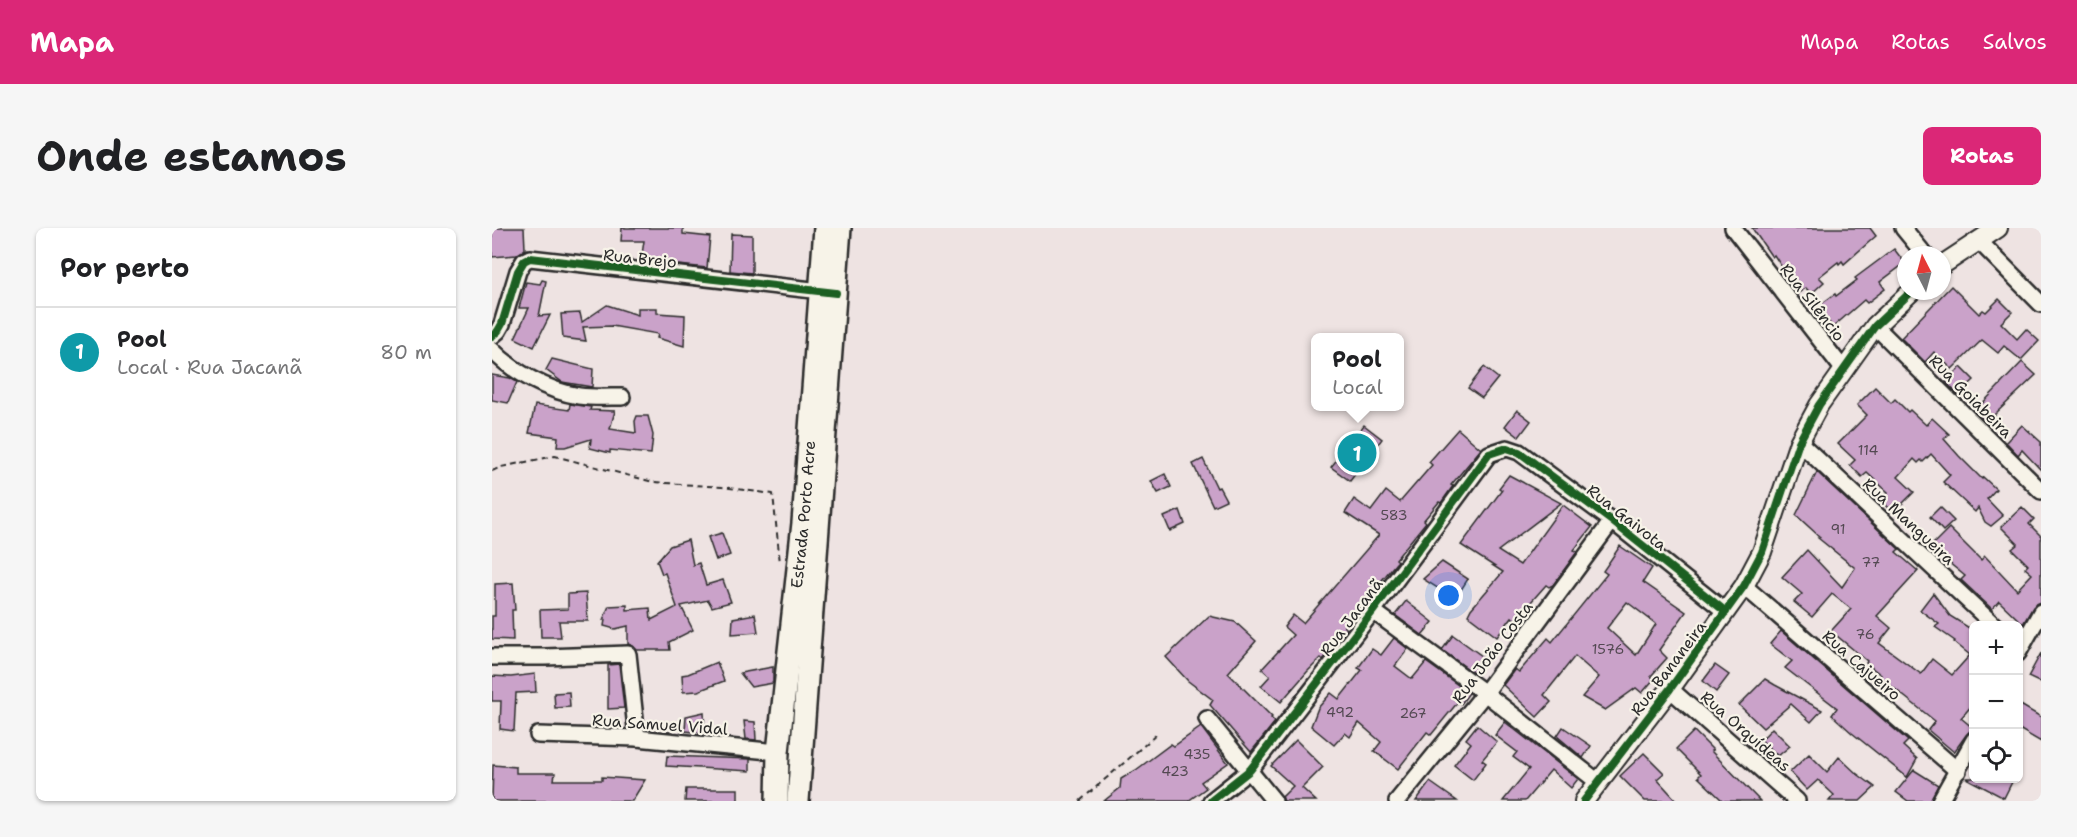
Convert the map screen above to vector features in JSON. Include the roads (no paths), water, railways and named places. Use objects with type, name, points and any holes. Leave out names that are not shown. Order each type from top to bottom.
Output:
[{"type":"main road","name":"Estrada Porto Acre","points":[[798,801],[828,292],[825,228]]},
{"type":"main road","name":"Estrada Porto Acre","points":[[777,801],[778,752],[828,292],[840,228]]},
{"type":"street","name":"Rua Silêncio","points":[[1733,228],[1843,369]]},
{"type":"street","points":[[1903,228],[1918,246]]},
{"type":"street","points":[[1951,259],[1998,228]]},
{"type":"street","points":[[1978,240],[2041,304]]},
{"type":"street","name":"Rua Brejo","points":[[492,336],[498,332],[502,324],[518,271],[524,261],[530,258],[828,292]]},
{"type":"street","name":"Rua Bananeira","points":[[1588,800],[1598,782],[1670,689],[1744,586],[1762,552],[1799,442],[1819,405],[1875,326],[1902,300]]},
{"type":"street","name":"Rua Goiabeira","points":[[1875,326],[2041,491]]},
{"type":"street","points":[[492,350],[524,375],[558,391],[582,396],[622,397]]},
{"type":"street","name":"Rua Mangueira","points":[[1799,442],[1990,621]]},
{"type":"street","name":"Rua Gaivota","points":[[1508,448],[1519,452],[1612,521],[1726,612]]},
{"type":"street","name":"Rua Jacanã","points":[[1211,801],[1250,770],[1373,611],[1489,454],[1508,448]]},
{"type":"street","name":"Rua João Costa","points":[[1397,801],[1485,693],[1612,521]]},
{"type":"street","name":"Rua Cajueiro","points":[[1744,586],[1958,771]]},
{"type":"street","points":[[1373,611],[1485,693],[1598,782]]},
{"type":"street","points":[[2023,643],[2041,612]]},
{"type":"street","points":[[492,657],[628,654],[637,738]]},
{"type":"street","name":"Rua Orquídeas","points":[[1670,689],[1797,801]]},
{"type":"street","points":[[1207,719],[1274,801]]},
{"type":"street","name":"Rua Samuel Vidal","points":[[538,735],[637,738],[778,752]]},
{"type":"street","points":[[1940,801],[1969,750]]},
{"type":"place","name":"Pool","points":[[1357,453]]}]
